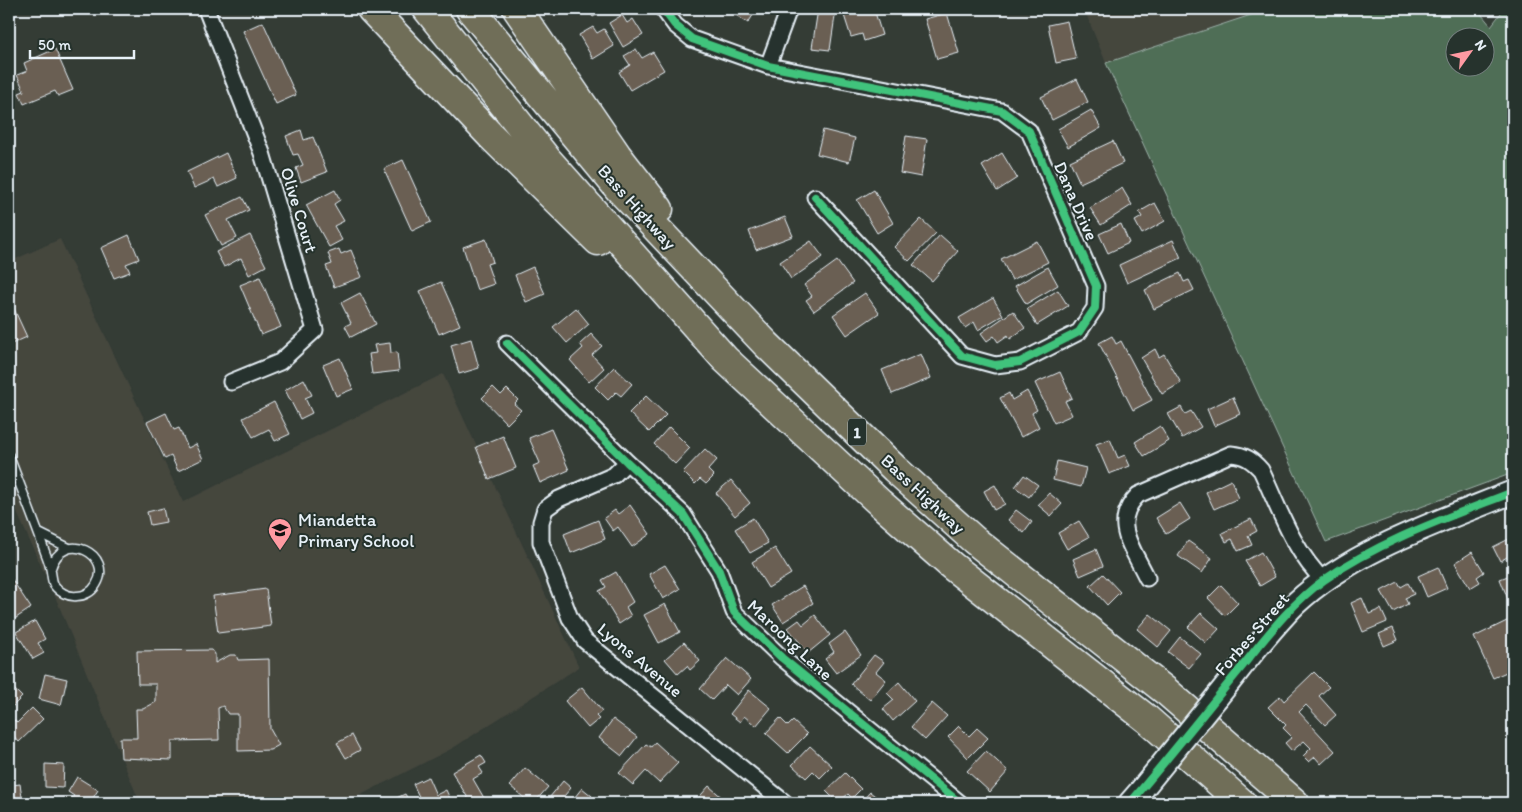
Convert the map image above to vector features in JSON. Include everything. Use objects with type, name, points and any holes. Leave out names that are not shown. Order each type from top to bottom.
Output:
[{"type":"highway","points":[[371,9],[443,86],[540,184],[623,265],[725,359]]},
{"type":"highway","name":"Bass Highway","points":[[427,9],[547,159],[725,359],[880,503],[952,566],[1146,719],[1242,803]]},
{"type":"highway","name":"Bass Highway","points":[[470,9],[619,190],[766,344],[895,469],[974,540],[1167,692],[1295,803]]},
{"type":"highway","points":[[517,9],[617,155],[766,344]]},
{"type":"street","name":"Olive Court","points":[[206,9],[262,153],[315,330],[280,362],[231,382]]},
{"type":"street","name":"Dana Drive","points":[[663,9],[675,25],[692,39],[768,66],[1002,111],[1029,130],[1096,286],[1095,308],[1079,332],[1020,362],[995,365],[962,356],[815,197]]},
{"type":"street","points":[[768,66],[789,9]]},
{"type":"street","name":"Maroong Lane","points":[[507,343],[627,462],[683,514],[719,571],[734,612],[782,658],[960,803]]},
{"type":"street","points":[[1147,578],[1124,531],[1124,517],[1129,504],[1138,495],[1231,454],[1243,455],[1253,461],[1260,470],[1299,551],[1324,581]]},
{"type":"street","name":"Lyons Avenue","points":[[627,462],[614,475],[559,499],[545,509],[540,522],[541,542],[570,618],[585,642],[785,803]]},
{"type":"street","name":"Forbes Street","points":[[1137,795],[1295,604],[1324,581],[1361,558],[1421,529],[1513,492]]},
{"type":"lane","points":[[9,456],[39,533],[51,568],[52,581],[56,587],[66,595],[79,596],[92,590],[99,577],[98,562],[89,551],[76,547],[69,548],[57,556],[51,568]]},
{"type":"lane","points":[[39,533],[69,548]]},
{"type":"shaded area","points":[[1084,9],[1269,9],[1106,63]]},
{"type":"shaded area","name":"Miandetta Primary School","points":[[60,239],[183,502],[443,374],[579,667],[453,748],[345,803],[140,803],[57,601],[9,495],[9,262]]},
{"type":"green space","points":[[1269,9],[1477,9],[1491,26],[1504,9],[1513,9],[1513,473],[1326,542],[1106,63]]},
{"type":"building","points":[[587,9],[607,9],[593,17]]},
{"type":"building","points":[[729,9],[757,9],[748,23]]},
{"type":"building","points":[[818,9],[836,9],[830,50],[812,48]]},
{"type":"building","points":[[842,9],[874,9],[882,35],[864,41],[862,34],[851,37]]},
{"type":"building","points":[[947,13],[959,53],[937,59],[925,19]]},
{"type":"building","points":[[622,15],[627,23],[633,19],[643,35],[623,47],[609,23]]},
{"type":"building","points":[[1067,21],[1076,59],[1056,63],[1048,25]]},
{"type":"building","points":[[263,22],[296,95],[276,104],[243,31]]},
{"type":"building","points":[[593,27],[597,33],[604,29],[614,46],[593,59],[579,35]]},
{"type":"building","points":[[55,49],[73,90],[58,96],[55,91],[24,104],[19,93],[24,91],[17,75],[27,71],[24,63]]},
{"type":"building","points":[[636,49],[642,58],[653,52],[664,70],[630,90],[619,72],[630,65],[624,56]]},
{"type":"building","points":[[1077,79],[1088,102],[1052,120],[1041,97]]},
{"type":"building","points":[[1091,110],[1101,128],[1068,147],[1058,129]]},
{"type":"building","points":[[301,130],[304,140],[313,137],[327,172],[301,182],[296,168],[303,165],[298,154],[293,155],[286,136]]},
{"type":"building","points":[[823,130],[855,138],[849,162],[817,154]]},
{"type":"building","points":[[906,136],[927,139],[921,177],[900,173]]},
{"type":"building","points":[[1113,141],[1123,163],[1080,183],[1070,161]]},
{"type":"building","points":[[226,153],[237,178],[218,187],[214,179],[194,188],[187,172]]},
{"type":"building","points":[[1002,153],[1017,178],[997,191],[982,166]]},
{"type":"building","points":[[403,160],[431,222],[412,231],[384,169]]},
{"type":"building","points":[[1122,188],[1132,205],[1101,225],[1090,208]]},
{"type":"building","points":[[335,190],[340,200],[334,204],[344,221],[334,226],[342,240],[329,247],[306,205]]},
{"type":"building","points":[[874,190],[893,223],[877,233],[857,200]]},
{"type":"building","points":[[242,197],[249,210],[228,220],[237,238],[221,246],[205,215]]},
{"type":"building","points":[[1155,203],[1165,221],[1142,234],[1135,221],[1142,217],[1139,212]]},
{"type":"building","points":[[785,217],[793,236],[756,250],[749,231]]},
{"type":"building","points":[[921,219],[936,233],[909,261],[894,247]]},
{"type":"building","points":[[1121,224],[1129,243],[1108,253],[1099,234]]},
{"type":"building","points":[[129,235],[139,259],[126,264],[130,272],[114,278],[101,248]]},
{"type":"building","points":[[250,235],[266,266],[249,275],[241,258],[224,267],[216,252]]},
{"type":"building","points":[[940,235],[958,251],[932,281],[913,265]]},
{"type":"building","points":[[486,239],[493,262],[487,264],[494,284],[477,290],[463,247]]},
{"type":"building","points":[[1173,240],[1181,258],[1127,283],[1119,265]]},
{"type":"building","points":[[811,241],[823,257],[791,279],[780,262]]},
{"type":"building","points":[[1037,241],[1048,262],[1012,280],[1001,259]]},
{"type":"building","points":[[339,249],[341,254],[351,250],[362,277],[334,287],[326,266],[332,264],[328,253]]},
{"type":"building","points":[[837,261],[853,283],[814,311],[806,300],[812,296],[804,285]]},
{"type":"building","points":[[533,267],[545,294],[526,302],[515,275]]},
{"type":"building","points":[[1048,267],[1058,285],[1026,304],[1015,286]]},
{"type":"building","points":[[1180,273],[1184,282],[1189,280],[1194,290],[1154,309],[1145,290]]},
{"type":"building","points":[[260,277],[281,327],[261,335],[240,285]]},
{"type":"building","points":[[441,282],[460,325],[439,334],[420,291]]},
{"type":"building","points":[[1058,290],[1068,306],[1037,325],[1027,309]]},
{"type":"building","points":[[360,293],[376,324],[351,337],[345,326],[351,323],[341,303]]},
{"type":"building","points":[[865,293],[879,313],[847,335],[833,315]]},
{"type":"building","points":[[9,298],[27,337],[9,345]]},
{"type":"building","points":[[993,298],[1003,315],[978,330],[974,322],[965,328],[959,318]]},
{"type":"building","points":[[576,308],[589,324],[567,343],[553,327]]},
{"type":"building","points":[[1013,311],[1025,328],[1010,339],[1008,335],[998,342],[994,336],[987,341],[981,333]]},
{"type":"building","points":[[591,334],[602,346],[592,355],[604,368],[589,382],[570,360],[583,348],[580,344]]},
{"type":"building","points":[[1112,336],[1116,344],[1121,341],[1152,400],[1133,410],[1099,343]]},
{"type":"building","points":[[471,339],[479,368],[459,374],[451,345]]},
{"type":"building","points":[[390,343],[391,353],[397,352],[399,371],[372,374],[369,354],[376,353],[374,345]]},
{"type":"building","points":[[1155,349],[1159,357],[1164,354],[1181,383],[1162,394],[1141,358]]},
{"type":"building","points":[[921,354],[931,378],[892,394],[882,370]]},
{"type":"building","points":[[340,358],[353,389],[336,396],[323,365]]},
{"type":"building","points":[[614,367],[632,384],[621,396],[616,392],[608,400],[595,387]]},
{"type":"building","points":[[1060,372],[1072,398],[1065,401],[1072,415],[1054,423],[1035,383]]},
{"type":"building","points":[[304,379],[312,395],[305,398],[312,413],[300,419],[285,390]]},
{"type":"building","points":[[493,387],[501,395],[507,389],[518,400],[514,404],[521,410],[507,424],[482,398]]},
{"type":"building","points":[[1027,391],[1037,410],[1032,413],[1039,427],[1021,437],[1000,398],[1009,393],[1012,400]]},
{"type":"building","points":[[646,396],[666,415],[649,432],[629,413]]},
{"type":"building","points":[[1233,397],[1240,414],[1214,426],[1207,409]]},
{"type":"building","points":[[274,402],[290,434],[275,441],[269,429],[253,437],[243,418]]},
{"type":"building","points":[[1181,407],[1185,414],[1191,411],[1201,427],[1182,438],[1168,414]]},
{"type":"building","points":[[166,413],[174,430],[179,428],[188,448],[196,444],[203,459],[178,471],[171,456],[165,459],[147,422]]},
{"type":"building","points":[[1160,426],[1169,441],[1144,456],[1135,442]]},
{"type":"building","points":[[669,427],[690,448],[675,464],[654,444]]},
{"type":"building","points":[[551,429],[569,470],[540,483],[533,466],[540,463],[529,438]]},
{"type":"building","points":[[503,436],[516,468],[489,479],[476,447]]},
{"type":"building","points":[[1110,439],[1118,458],[1125,455],[1130,466],[1109,474],[1096,444]]},
{"type":"building","points":[[705,449],[717,460],[708,470],[714,476],[706,484],[700,479],[695,484],[683,472]]},
{"type":"building","points":[[1057,461],[1086,468],[1081,487],[1053,480]]},
{"type":"building","points":[[1024,475],[1038,485],[1029,497],[1015,487]]},
{"type":"building","points":[[731,480],[750,503],[735,516],[716,493]]},
{"type":"building","points":[[1231,480],[1239,498],[1214,509],[1206,492]]},
{"type":"building","points":[[995,485],[1005,504],[994,510],[984,491]]},
{"type":"building","points":[[1049,493],[1062,504],[1051,516],[1038,505]]},
{"type":"building","points":[[1180,503],[1190,519],[1166,534],[1156,518]]},
{"type":"building","points":[[630,505],[650,534],[632,547],[618,527],[613,531],[604,518],[615,510],[618,514]]},
{"type":"building","points":[[163,508],[166,522],[150,525],[147,512]]},
{"type":"building","points":[[1016,510],[1032,522],[1024,533],[1008,520]]},
{"type":"building","points":[[753,518],[768,543],[750,553],[735,529]]},
{"type":"building","points":[[1251,519],[1257,531],[1248,536],[1252,545],[1238,551],[1232,539],[1226,542],[1222,533]]},
{"type":"building","points":[[598,520],[605,539],[571,553],[564,534]]},
{"type":"building","points":[[1079,521],[1089,537],[1067,549],[1058,533]]},
{"type":"building","points":[[1513,537],[1513,564],[1509,556],[1500,561],[1493,547]]},
{"type":"building","points":[[1188,541],[1212,558],[1202,573],[1178,556]]},
{"type":"building","points":[[775,548],[791,574],[768,588],[752,562]]},
{"type":"building","points":[[1096,549],[1103,566],[1080,576],[1073,559]]},
{"type":"building","points":[[1261,552],[1275,577],[1260,586],[1245,561]]},
{"type":"building","points":[[1472,552],[1484,572],[1477,577],[1480,582],[1470,588],[1455,563]]},
{"type":"building","points":[[665,565],[680,589],[663,599],[649,574]]},
{"type":"building","points":[[1438,567],[1447,588],[1427,597],[1418,576]]},
{"type":"building","points":[[616,572],[633,602],[626,607],[631,616],[619,624],[599,591],[606,587],[602,580]]},
{"type":"building","points":[[1103,574],[1120,592],[1107,605],[1090,586]]},
{"type":"building","points":[[1513,574],[1513,602],[1510,604],[1500,579]]},
{"type":"building","points":[[9,575],[31,608],[13,620],[9,613]]},
{"type":"building","points":[[1398,582],[1401,587],[1408,583],[1414,594],[1405,598],[1408,604],[1393,612],[1381,591]]},
{"type":"building","points":[[1221,585],[1238,603],[1225,616],[1208,598]]},
{"type":"building","points":[[803,586],[813,603],[783,622],[772,605]]},
{"type":"building","points":[[266,589],[271,626],[218,633],[213,596]]},
{"type":"building","points":[[1362,598],[1369,614],[1381,609],[1387,622],[1363,632],[1351,603]]},
{"type":"building","points":[[665,604],[680,632],[659,643],[644,615]]},
{"type":"building","points":[[1201,613],[1219,629],[1206,643],[1188,627]]},
{"type":"building","points":[[1150,614],[1171,631],[1158,647],[1137,629]]},
{"type":"building","points":[[815,615],[830,635],[808,653],[788,628],[799,620],[803,625]]},
{"type":"building","points":[[1513,618],[1513,669],[1493,678],[1474,637]]},
{"type":"building","points":[[35,621],[45,639],[38,643],[44,653],[33,659],[16,632]]},
{"type":"building","points":[[1393,628],[1398,640],[1384,646],[1379,634]]},
{"type":"building","points":[[845,632],[861,655],[836,673],[825,659],[834,652],[829,644]]},
{"type":"building","points":[[1180,637],[1201,654],[1189,668],[1168,652]]},
{"type":"building","points":[[684,642],[700,661],[690,670],[687,666],[678,674],[665,659]]},
{"type":"building","points":[[212,650],[215,654],[215,663],[230,655],[236,655],[238,660],[269,659],[270,729],[279,745],[270,750],[238,751],[238,714],[228,714],[223,706],[218,708],[219,740],[172,741],[172,760],[121,758],[120,738],[137,738],[136,709],[143,709],[156,702],[156,684],[138,684],[137,651]]},
{"type":"building","points":[[874,655],[884,662],[876,672],[886,680],[870,700],[851,684]]},
{"type":"building","points":[[727,658],[751,679],[737,695],[726,685],[712,700],[700,689]]},
{"type":"building","points":[[1314,672],[1329,687],[1319,696],[1336,715],[1325,725],[1306,705],[1299,712],[1335,751],[1321,764],[1315,757],[1309,762],[1303,756],[1311,748],[1304,741],[1292,751],[1285,743],[1292,737],[1283,728],[1286,725],[1268,707],[1280,696],[1284,701]]},
{"type":"building","points":[[45,674],[67,679],[61,705],[39,699]]},
{"type":"building","points":[[899,682],[915,701],[893,721],[883,709],[894,700],[887,693]]},
{"type":"building","points":[[582,687],[602,711],[596,716],[599,719],[588,728],[565,701]]},
{"type":"building","points":[[13,688],[22,697],[9,710],[9,692]]},
{"type":"building","points":[[749,690],[771,708],[756,726],[744,716],[740,722],[730,714]]},
{"type":"building","points":[[932,703],[947,716],[925,740],[911,727]]},
{"type":"building","points":[[32,708],[43,719],[19,742],[9,731],[9,715],[17,723]]},
{"type":"building","points":[[780,718],[788,726],[793,721],[807,734],[788,753],[766,733]]},
{"type":"building","points":[[613,719],[637,737],[622,756],[599,738]]},
{"type":"building","points":[[959,726],[969,736],[977,728],[988,738],[968,758],[948,737]]},
{"type":"building","points":[[352,735],[360,750],[346,758],[337,743]]},
{"type":"building","points":[[655,742],[678,763],[659,783],[646,771],[633,785],[619,773],[646,744],[651,747]]},
{"type":"building","points":[[810,746],[832,766],[820,778],[813,771],[806,778],[792,765]]},
{"type":"building","points":[[986,751],[1008,771],[990,792],[967,771]]},
{"type":"building","points":[[481,755],[486,763],[479,767],[483,773],[473,779],[484,798],[471,803],[452,772]]},
{"type":"building","points":[[45,764],[64,765],[63,788],[45,787]]},
{"type":"building","points":[[525,768],[548,787],[534,803],[530,803],[510,786]]},
{"type":"building","points":[[845,773],[861,789],[852,798],[848,794],[838,803],[826,791]]},
{"type":"building","points":[[77,777],[98,790],[90,803],[69,803],[74,796],[68,792]]},
{"type":"building","points":[[428,777],[436,795],[446,790],[451,801],[445,803],[422,803],[413,784]]},
{"type":"building","points":[[9,780],[12,780],[13,785],[20,784],[23,803],[9,803]]},
{"type":"building","points":[[563,781],[571,788],[564,796],[571,802],[582,788],[592,796],[586,803],[545,803]]},
{"type":"building","points":[[709,786],[725,800],[722,803],[694,803]]},
{"type":"building","points":[[870,792],[884,803],[860,803]]},
{"type":"building","points":[[405,794],[410,803],[386,803]]},
{"type":"cycle path","points":[[663,9],[675,25],[692,39],[768,66],[1002,111],[1029,131],[1096,286],[1095,308],[1079,332],[1020,362],[995,365],[962,356],[815,197]]},
{"type":"cycle path","points":[[507,343],[627,462],[683,514],[719,571],[734,612],[782,658],[960,803]]},
{"type":"cycle path","points":[[1130,803],[1266,636],[1311,590],[1346,566],[1392,541],[1513,492]]},
{"type":"place","name":"Miandetta Primary School","points":[[280,551]]}]
